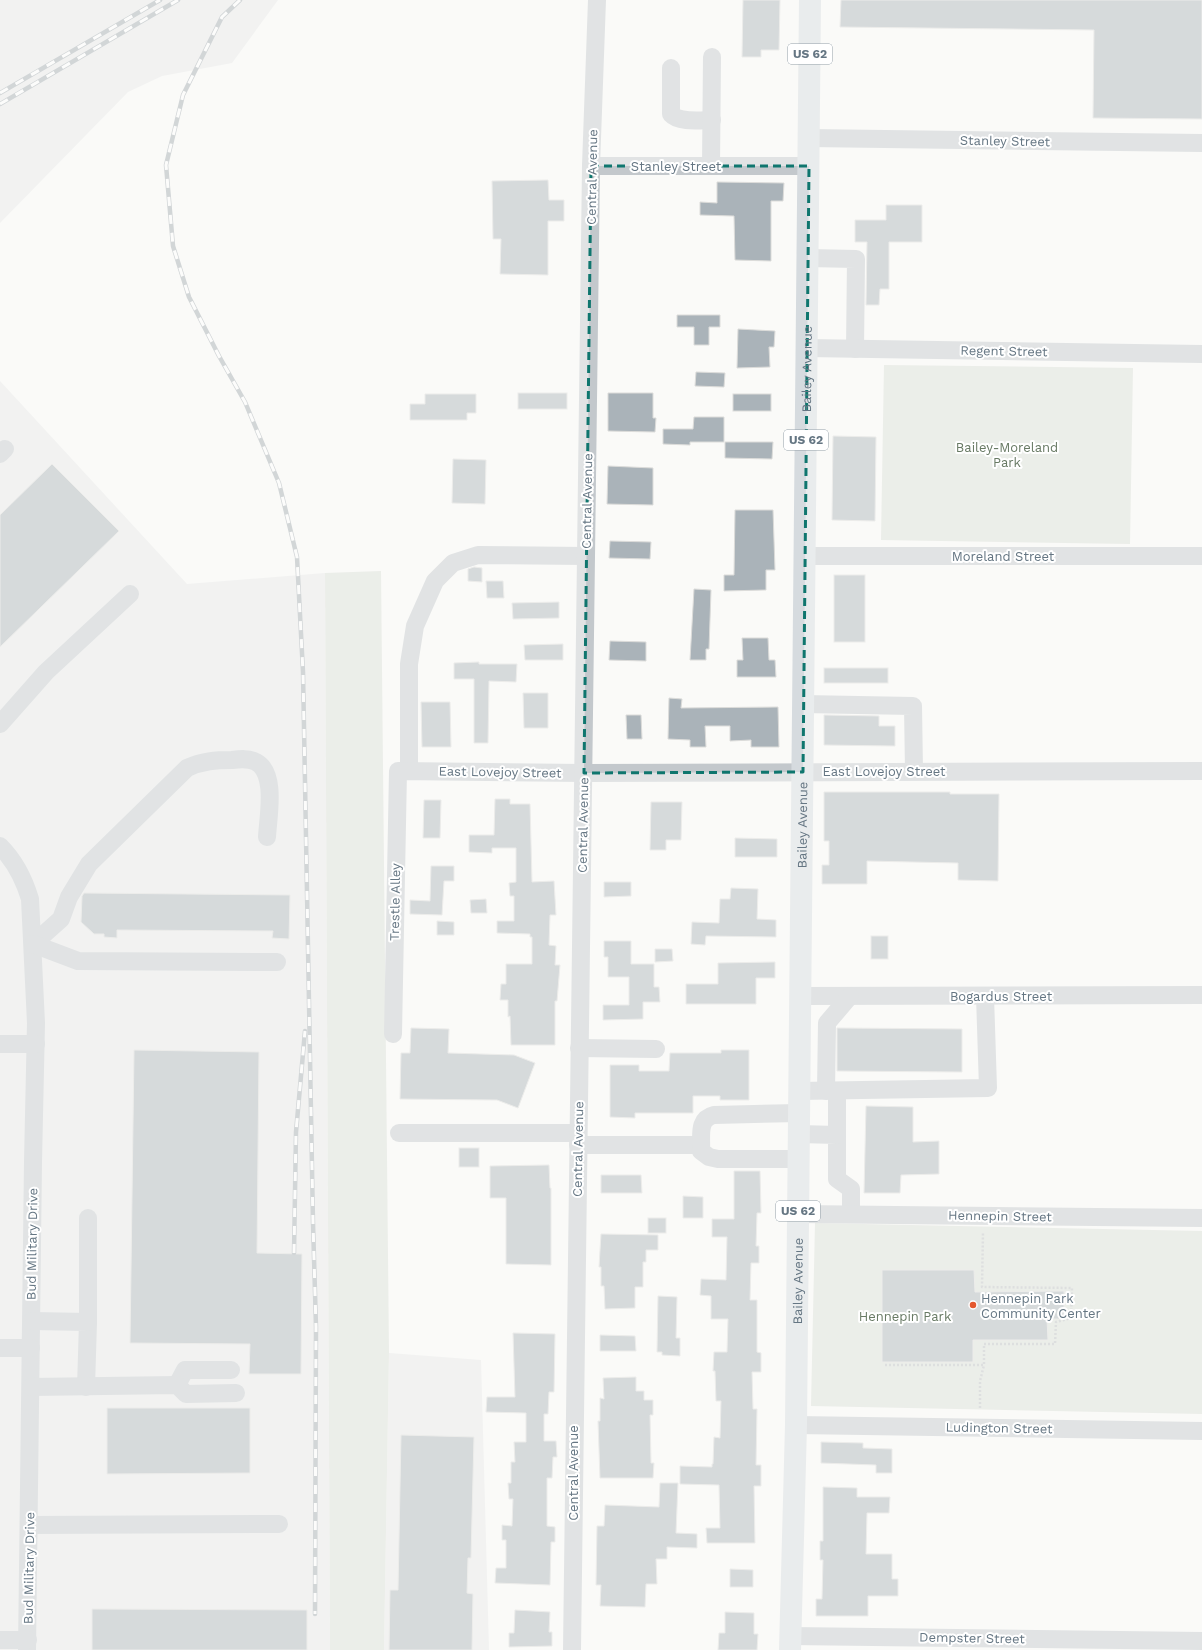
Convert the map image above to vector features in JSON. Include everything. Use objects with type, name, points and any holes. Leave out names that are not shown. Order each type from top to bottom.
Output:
[{"type":"main road","name":"Bailey Avenue","points":[[790,1643],[796,1425],[810,0]]},
{"type":"street","name":"Central Avenue","points":[[572,1650],[591,166],[597,0]]},
{"type":"street","points":[[711,166],[712,57]]},
{"type":"street","points":[[671,68],[671,114],[674,118],[712,120]]},
{"type":"street","name":"Stanley Street","points":[[809,138],[1202,143]]},
{"type":"street","name":"Stanley Street","points":[[591,166],[809,166]]},
{"type":"street","points":[[808,258],[856,259],[855,349]]},
{"type":"street","name":"Regent Street","points":[[807,348],[1202,354]]},
{"type":"street","name":"Trestle Alley","points":[[393,1034],[408,664],[415,626],[435,581],[454,563],[478,555],[586,556]]},
{"type":"street","name":"Moreland Street","points":[[805,556],[1202,556]]},
{"type":"street","points":[[0,724],[46,672],[130,594]]},
{"type":"street","points":[[803,704],[913,706],[914,771]]},
{"type":"street","points":[[267,837],[270,784],[263,768],[257,762],[248,759],[199,762],[187,768],[89,864],[68,897],[61,919],[33,944],[78,961],[277,962]]},
{"type":"street","name":"East Lovejoy Street","points":[[403,771],[584,773],[1202,771]]},
{"type":"street","name":"Bud Military Drive","points":[[0,846],[17,867],[25,883],[30,899],[33,944],[36,1044],[31,1348],[30,1525],[27,1645]]},
{"type":"street","name":"Bogardus Street","points":[[800,996],[1202,995]]},
{"type":"street","points":[[850,996],[827,1023],[837,1135],[837,1179],[851,1189],[851,1214]]},
{"type":"street","points":[[799,1091],[988,1088],[985,996]]},
{"type":"street","points":[[0,1044],[36,1044]]},
{"type":"street","points":[[579,1048],[656,1049]]},
{"type":"street","points":[[799,1113],[714,1115],[707,1117],[702,1124],[701,1146],[701,1151],[708,1157],[718,1159],[799,1159]]},
{"type":"street","points":[[399,1133],[578,1139],[701,1146]]},
{"type":"street","points":[[799,1134],[837,1135]]},
{"type":"street","name":"Hennepin Street","points":[[798,1214],[1202,1218]]},
{"type":"street","points":[[86,1387],[88,1322],[88,1218]]},
{"type":"street","points":[[32,1321],[88,1322]]},
{"type":"street","points":[[0,1348],[31,1348]]},
{"type":"street","points":[[177,1385],[185,1370],[231,1370]]},
{"type":"street","points":[[31,1387],[177,1385],[186,1394],[236,1393]]},
{"type":"street","name":"Ludington Street","points":[[796,1425],[1202,1431]]},
{"type":"street","points":[[30,1525],[279,1524]]},
{"type":"street","points":[[0,1640],[27,1645]]},
{"type":"street","name":"Dempster Street","points":[[790,1643],[1202,1641]]},
{"type":"path","points":[[980,1408],[980,1381],[984,1366],[984,1344],[1055,1344],[1056,1322],[1071,1318],[1072,1288],[982,1287],[983,1231]]},
{"type":"path","points":[[885,1365],[984,1366]]},
{"type":"highlighted area","points":[[591,166],[809,166],[803,772],[584,773]]},
{"type":"shaded area","points":[[0,0],[278,0],[232,63],[162,76],[128,92],[0,223]]},
{"type":"shaded area","points":[[0,381],[187,584],[325,573],[330,1650],[0,1650]]},
{"type":"shaded area","points":[[389,1353],[481,1360],[489,1650],[384,1650]]},
{"type":"green space","name":"Bailey-Moreland Park","points":[[884,365],[1133,368],[1130,544],[881,540]]},
{"type":"green space","points":[[381,571],[389,1353],[384,1650],[330,1650],[325,573]]},
{"type":"green space","name":"Hennepin Park","points":[[815,1223],[1202,1231],[1202,1414],[811,1406]]},
{"type":"building","points":[[743,0],[780,0],[779,50],[761,50],[761,57],[742,57]]},
{"type":"building","points":[[841,0],[1202,0],[1202,119],[1093,118],[1094,30],[840,27]]},
{"type":"building","points":[[548,180],[549,200],[564,200],[564,221],[548,221],[548,275],[500,274],[501,239],[493,239],[492,181]]},
{"type":"building","points":[[717,182],[784,183],[783,201],[771,201],[771,261],[735,260],[734,216],[700,215],[700,202],[717,203]]},
{"type":"building","points":[[886,205],[922,205],[922,242],[889,242],[889,289],[880,289],[879,305],[866,305],[867,242],[855,242],[855,220],[886,220]]},
{"type":"building","points":[[677,315],[720,315],[720,327],[709,327],[709,345],[694,345],[694,327],[677,327]]},
{"type":"building","points":[[738,329],[775,331],[774,347],[769,347],[770,367],[737,368]]},
{"type":"building","points":[[696,372],[725,373],[724,387],[695,386]]},
{"type":"building","points":[[518,393],[567,393],[567,409],[518,409]]},
{"type":"building","points":[[608,393],[653,393],[653,418],[656,418],[655,432],[608,431]]},
{"type":"building","points":[[425,394],[476,394],[476,413],[467,413],[467,420],[410,420],[410,404],[425,404]]},
{"type":"building","points":[[733,394],[771,394],[771,411],[733,411]]},
{"type":"building","points":[[694,417],[724,417],[724,442],[690,442],[690,445],[663,444],[663,429],[693,429]]},
{"type":"building","points":[[833,436],[876,437],[875,521],[832,520]]},
{"type":"building","points":[[725,442],[773,442],[772,459],[725,458]]},
{"type":"building","points":[[453,459],[486,460],[485,504],[452,503]]},
{"type":"building","points":[[52,464],[119,531],[0,647],[0,515]]},
{"type":"building","points":[[608,466],[653,468],[653,505],[607,504]]},
{"type":"building","points":[[735,510],[773,510],[775,570],[766,570],[766,590],[724,591],[724,575],[734,575]]},
{"type":"building","points":[[610,541],[651,542],[650,559],[609,558]]},
{"type":"building","points":[[474,567],[482,568],[482,582],[468,581],[468,569]]},
{"type":"building","points":[[834,575],[865,575],[865,642],[834,642]]},
{"type":"building","points":[[486,581],[503,581],[504,598],[487,598]]},
{"type":"building","points":[[694,589],[711,590],[709,649],[706,649],[706,660],[690,660]]},
{"type":"building","points":[[559,602],[559,618],[513,619],[512,603]]},
{"type":"building","points":[[742,638],[768,638],[769,660],[775,660],[776,677],[737,677],[737,660],[743,660]]},
{"type":"building","points":[[610,641],[646,642],[646,661],[609,660]]},
{"type":"building","points":[[563,644],[563,660],[525,660],[524,645]]},
{"type":"building","points":[[479,662],[479,664],[517,664],[516,682],[489,681],[488,743],[474,743],[474,679],[454,679],[454,663]]},
{"type":"building","points":[[824,668],[888,668],[888,683],[824,683]]},
{"type":"building","points":[[523,693],[548,693],[548,728],[524,728]]},
{"type":"building","points":[[669,698],[682,699],[681,708],[778,707],[779,747],[751,747],[751,740],[730,741],[730,726],[705,726],[706,747],[690,747],[690,740],[668,739]]},
{"type":"building","points":[[421,702],[450,702],[451,747],[422,747]]},
{"type":"building","points":[[626,715],[641,715],[642,739],[627,739]]},
{"type":"building","points":[[824,715],[879,716],[879,726],[895,726],[895,746],[824,745]]},
{"type":"building","points":[[824,792],[950,792],[950,794],[999,794],[998,881],[958,880],[958,863],[867,861],[867,884],[822,884],[822,865],[829,865],[829,841],[824,841]]},
{"type":"building","points":[[495,799],[510,799],[510,804],[530,804],[532,882],[554,881],[556,915],[550,915],[549,945],[556,946],[555,965],[560,965],[557,1001],[555,1001],[555,1045],[511,1045],[508,1000],[500,1000],[501,984],[506,984],[506,964],[532,964],[532,937],[530,937],[530,934],[497,933],[497,921],[514,921],[514,896],[510,896],[509,883],[516,882],[516,848],[492,848],[492,853],[469,852],[469,835],[494,835]]},
{"type":"building","points":[[424,800],[441,800],[440,838],[423,838]]},
{"type":"building","points":[[651,802],[682,802],[681,840],[666,840],[666,850],[650,850]]},
{"type":"building","points":[[735,838],[777,839],[777,857],[735,857]]},
{"type":"building","points":[[431,866],[454,866],[454,881],[444,881],[442,915],[410,914],[410,900],[430,901]]},
{"type":"building","points":[[604,882],[631,882],[631,896],[604,897]]},
{"type":"building","points":[[731,888],[758,889],[757,919],[776,920],[776,937],[706,936],[705,945],[691,944],[692,922],[719,923],[720,899],[730,899]]},
{"type":"building","points":[[84,893],[290,895],[289,939],[272,938],[273,931],[117,930],[117,938],[104,937],[104,934],[94,934],[81,922],[82,896]]},
{"type":"building","points":[[486,899],[487,913],[471,913],[470,900]]},
{"type":"building","points":[[437,921],[454,922],[454,935],[437,935]]},
{"type":"building","points":[[871,936],[888,936],[888,959],[871,959]]},
{"type":"building","points":[[604,941],[631,941],[631,964],[654,964],[654,987],[659,987],[660,1002],[643,1002],[643,1019],[603,1020],[603,1005],[629,1005],[629,977],[608,977],[608,957],[604,957]]},
{"type":"building","points":[[655,949],[672,949],[673,961],[655,962]]},
{"type":"building","points":[[775,962],[775,978],[756,978],[756,1004],[686,1004],[686,984],[718,984],[718,963]]},
{"type":"building","points":[[411,1028],[449,1029],[448,1053],[514,1055],[535,1063],[518,1108],[497,1100],[400,1099],[401,1053],[410,1053]]},
{"type":"building","points":[[837,1028],[962,1029],[962,1072],[837,1071]]},
{"type":"building","points":[[134,1050],[259,1052],[257,1253],[302,1254],[301,1374],[249,1374],[250,1344],[130,1343]]},
{"type":"building","points":[[721,1050],[749,1050],[749,1100],[720,1100],[720,1096],[693,1096],[693,1113],[635,1113],[635,1118],[610,1117],[610,1065],[639,1065],[639,1071],[669,1071],[670,1053],[721,1053]]},
{"type":"building","points":[[866,1106],[913,1107],[913,1142],[939,1141],[939,1174],[901,1175],[900,1193],[864,1193]]},
{"type":"building","points":[[459,1148],[479,1148],[479,1167],[459,1167]]},
{"type":"building","points":[[549,1165],[551,1188],[551,1265],[506,1264],[506,1198],[490,1198],[490,1166]]},
{"type":"building","points":[[734,1171],[760,1171],[761,1213],[757,1213],[756,1246],[759,1246],[759,1263],[751,1263],[750,1300],[757,1300],[757,1352],[761,1353],[761,1372],[752,1372],[753,1409],[757,1409],[756,1465],[761,1465],[761,1486],[754,1486],[755,1543],[707,1543],[706,1528],[720,1528],[719,1485],[680,1484],[680,1466],[712,1467],[714,1437],[720,1438],[721,1401],[716,1401],[715,1371],[713,1371],[714,1352],[727,1352],[728,1319],[711,1319],[711,1296],[700,1295],[701,1279],[726,1280],[727,1237],[712,1237],[712,1219],[734,1219]]},
{"type":"building","points":[[601,1175],[641,1175],[642,1193],[601,1193]]},
{"type":"building","points":[[683,1196],[703,1197],[703,1218],[683,1218]]},
{"type":"building","points":[[648,1218],[666,1218],[666,1233],[648,1233]]},
{"type":"building","points":[[601,1234],[658,1235],[658,1250],[646,1250],[646,1262],[643,1262],[643,1287],[635,1287],[635,1308],[605,1309],[604,1286],[601,1286],[601,1267],[599,1267]]},
{"type":"building","name":"Hennepin Park Community Center","points":[[882,1270],[974,1270],[975,1292],[1064,1291],[1064,1319],[1047,1319],[1048,1340],[973,1340],[973,1362],[882,1362]]},
{"type":"building","points":[[658,1296],[677,1297],[676,1338],[680,1338],[680,1356],[662,1355],[662,1352],[657,1352]]},
{"type":"building","points":[[513,1333],[555,1334],[554,1392],[549,1392],[548,1414],[544,1414],[544,1441],[556,1441],[557,1457],[553,1457],[552,1478],[547,1478],[547,1526],[555,1527],[555,1542],[551,1542],[550,1585],[495,1583],[496,1568],[506,1568],[506,1540],[502,1540],[502,1525],[512,1526],[513,1499],[509,1499],[508,1483],[511,1483],[511,1462],[515,1462],[514,1442],[526,1442],[526,1413],[486,1412],[487,1397],[515,1397]]},
{"type":"building","points":[[600,1335],[635,1336],[636,1351],[600,1351]]},
{"type":"building","points":[[636,1377],[636,1391],[644,1391],[644,1400],[653,1400],[653,1415],[650,1415],[651,1463],[654,1463],[653,1478],[600,1478],[598,1421],[600,1421],[600,1398],[604,1399],[603,1378]]},
{"type":"building","points":[[107,1408],[250,1408],[250,1473],[107,1474]]},
{"type":"building","points":[[401,1435],[474,1437],[471,1558],[468,1558],[467,1593],[473,1594],[472,1650],[389,1650],[390,1590],[398,1590]]},
{"type":"building","points":[[821,1442],[863,1443],[863,1448],[892,1449],[892,1473],[876,1473],[876,1465],[821,1463]]},
{"type":"building","points":[[660,1483],[678,1483],[676,1533],[697,1534],[697,1548],[667,1547],[667,1559],[656,1559],[657,1584],[646,1584],[645,1607],[600,1606],[601,1585],[596,1585],[597,1526],[604,1526],[605,1505],[659,1507]]},
{"type":"building","points":[[823,1487],[857,1488],[857,1497],[890,1497],[889,1513],[867,1513],[866,1554],[892,1554],[892,1579],[898,1579],[898,1596],[868,1596],[868,1616],[816,1616],[816,1599],[822,1599],[823,1560],[820,1560],[820,1541],[823,1541]]},
{"type":"building","points":[[730,1569],[753,1570],[753,1587],[730,1587]]},
{"type":"building","points":[[92,1609],[307,1610],[307,1650],[92,1650]]},
{"type":"building","points":[[515,1610],[550,1612],[549,1632],[552,1632],[552,1646],[509,1647],[509,1633],[514,1633]]},
{"type":"building","points":[[725,1612],[754,1613],[754,1634],[758,1634],[757,1650],[718,1650],[719,1633],[725,1633]]},
{"type":"railway","points":[[0,93],[160,0]]},
{"type":"railway","points":[[0,104],[178,0]]},
{"type":"railway","points":[[240,0],[222,17],[183,95],[166,165],[173,246],[189,297],[219,356],[245,402],[279,483],[297,557],[303,672],[316,1327],[315,1614]]},
{"type":"railway","points":[[294,1253],[296,1132],[305,1031]]},
{"type":"place","name":"Hennepin Park Community Center","points":[[973,1305]]}]
